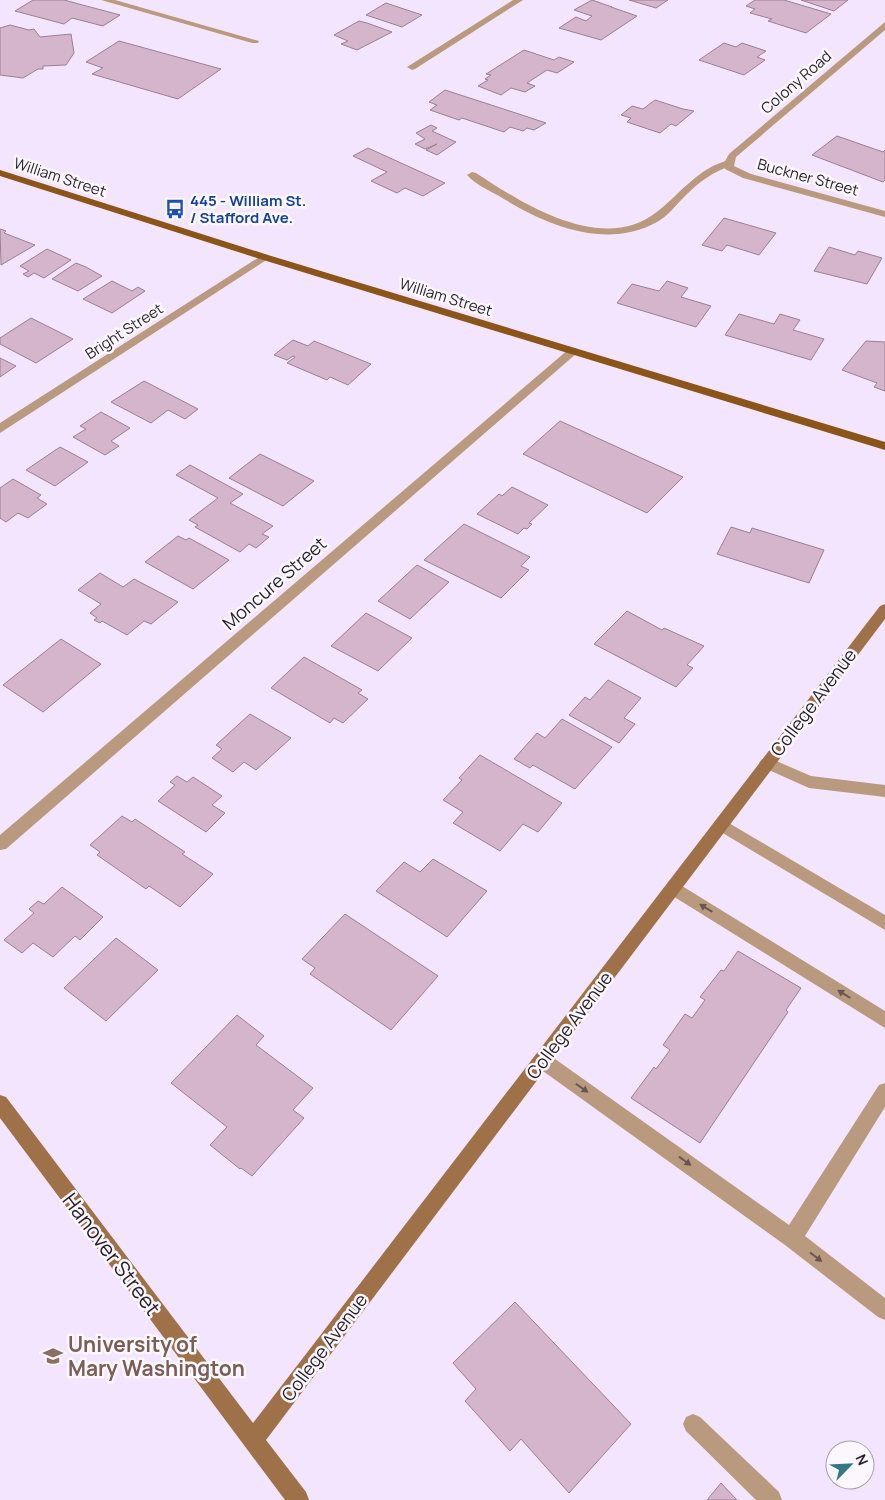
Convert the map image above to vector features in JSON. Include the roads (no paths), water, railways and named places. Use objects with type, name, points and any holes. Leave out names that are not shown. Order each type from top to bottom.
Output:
[{"type":"main road","name":"William Street","points":[[0,173],[264,257],[885,446]]},
{"type":"street","points":[[105,0],[255,41]]},
{"type":"street","points":[[412,68],[519,0]]},
{"type":"street","name":"Colony Road","points":[[728,163],[732,156],[885,25]]},
{"type":"street","points":[[472,174],[502,195],[538,214],[570,227],[591,231],[613,231],[633,228],[651,221],[700,177],[728,163]]},
{"type":"street","name":"Buckner Street","points":[[728,163],[729,167],[747,176],[885,214]]},
{"type":"street","name":"Bright Street","points":[[0,429],[264,257]]},
{"type":"street","name":"Moncure Street","points":[[0,844],[573,351]]},
{"type":"street","name":"College Avenue","points":[[252,1441],[885,609]]},
{"type":"street","points":[[767,763],[809,782],[885,791]]},
{"type":"street","points":[[722,825],[885,923]]},
{"type":"street","points":[[674,888],[885,1020]]},
{"type":"street","points":[[542,1060],[792,1238],[885,1310]]},
{"type":"street","points":[[792,1238],[885,1091]]},
{"type":"street","name":"Hanover Street","points":[[0,1103],[298,1500]]},
{"type":"street","points":[[692,1424],[772,1500]]},
{"type":"place","name":"445 - William St. / Stafford Ave.","points":[[175,209]]},
{"type":"place","name":"University of Mary Washington","points":[[53,1356]]}]
